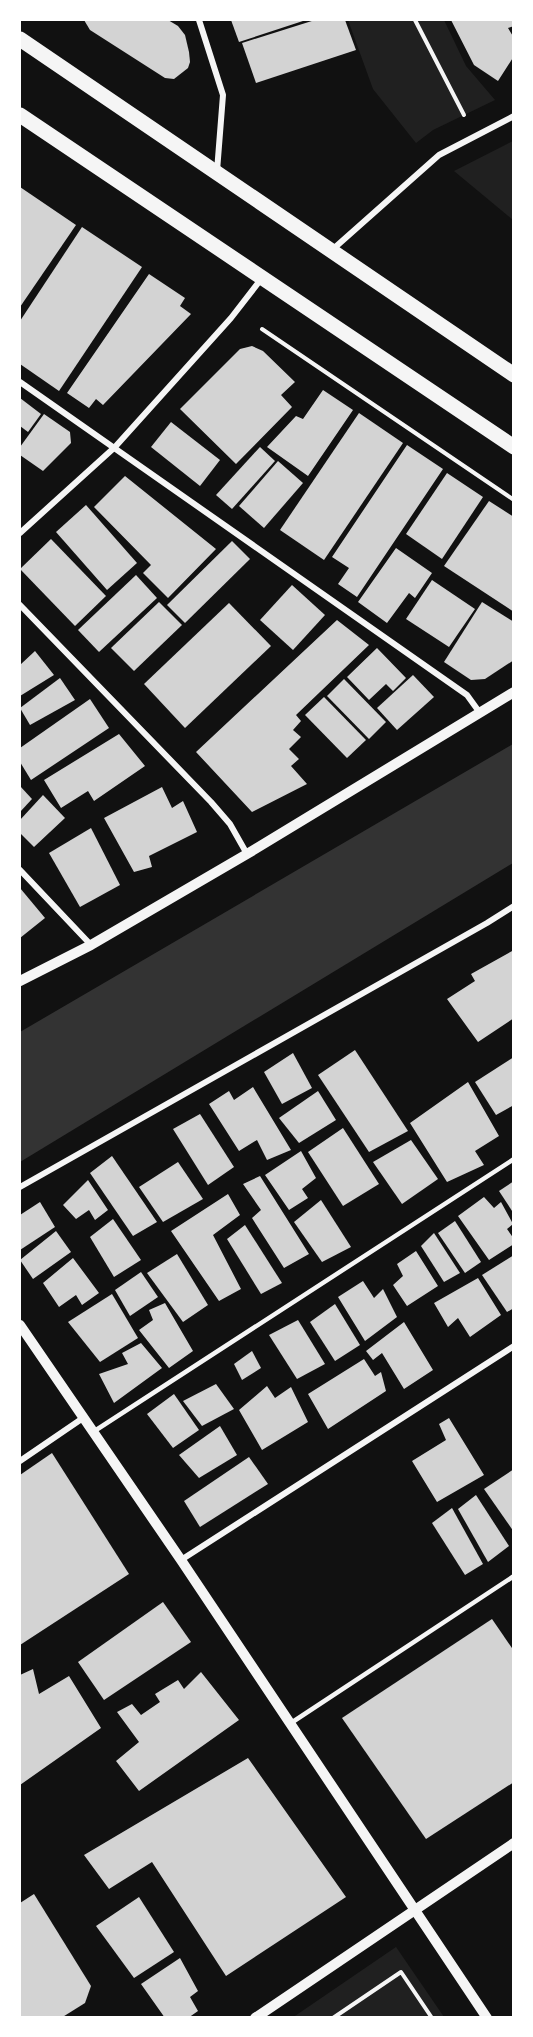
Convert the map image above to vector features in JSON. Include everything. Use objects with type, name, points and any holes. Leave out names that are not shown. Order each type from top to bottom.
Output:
[{"type":"main road","points":[[20,39],[513,375]]},
{"type":"main road","points":[[20,114],[513,447]]},
{"type":"street","points":[[198,20],[223,95],[217,173]]},
{"type":"street","points":[[331,250],[439,155],[513,116]]},
{"type":"street","points":[[20,533],[115,447],[231,318],[262,277]]},
{"type":"street","points":[[20,382],[467,695],[481,713]]},
{"type":"street","points":[[20,605],[211,802],[230,824],[247,854]]},
{"type":"street","points":[[20,981],[91,945],[247,854],[513,692]]},
{"type":"street","points":[[20,870],[91,945]]},
{"type":"street","points":[[20,1187],[488,923],[513,906]]},
{"type":"street","points":[[20,1324],[181,1560],[487,2018]]},
{"type":"street","points":[[181,1560],[513,1346]]},
{"type":"street","points":[[20,1461],[83,1418]]},
{"type":"street","points":[[255,2018],[513,1843]]},
{"type":"lane","points":[[93,1432],[513,1158]]},
{"type":"lane","points":[[290,1724],[513,1576]]},
{"type":"path","points":[[415,20],[464,115],[486,130]]},
{"type":"path","points":[[262,329],[513,500]]},
{"type":"path","points":[[333,2018],[401,1972],[432,2018]]},
{"type":"shaded area","points":[[348,20],[444,20],[466,66],[495,100],[433,130],[416,143],[373,89]]},
{"type":"shaded area","points":[[513,141],[513,220],[454,171]]},
{"type":"shaded area","points":[[513,744],[513,863],[20,1162],[20,1032]]},
{"type":"shaded area","points":[[396,1947],[444,2017],[292,2018]]},
{"type":"building","points":[[84,20],[168,20],[178,26],[185,35],[190,62],[188,68],[174,79],[165,78],[90,30]]},
{"type":"building","points":[[231,20],[306,20],[239,42]]},
{"type":"building","points":[[315,20],[345,20],[356,50],[256,83],[242,43]]},
{"type":"building","points":[[451,20],[514,20],[514,26],[508,28],[514,38],[514,56],[498,81],[474,65]]},
{"type":"building","points":[[20,187],[76,225],[20,307]]},
{"type":"building","points":[[82,227],[142,267],[59,391],[20,364],[20,321]]},
{"type":"building","points":[[149,274],[185,298],[180,306],[191,314],[103,405],[96,399],[89,408],[67,393]]},
{"type":"building","points":[[252,346],[263,351],[295,382],[281,395],[292,407],[236,464],[180,409],[240,349]]},
{"type":"building","points":[[323,390],[353,410],[308,476],[267,447],[296,416],[303,419]]},
{"type":"building","points":[[20,398],[41,414],[28,432],[20,426]]},
{"type":"building","points":[[359,413],[403,443],[324,560],[280,530]]},
{"type":"building","points":[[44,414],[70,432],[71,443],[43,471],[20,455],[20,447]]},
{"type":"building","points":[[171,422],[220,460],[200,486],[151,447]]},
{"type":"building","points":[[407,445],[443,469],[357,597],[338,584],[349,568],[332,557]]},
{"type":"building","points":[[260,447],[275,461],[232,509],[216,495]]},
{"type":"building","points":[[278,461],[303,483],[264,528],[239,506]]},
{"type":"building","points":[[447,473],[483,497],[442,559],[406,534]]},
{"type":"building","points":[[125,476],[216,549],[168,598],[143,573],[151,565],[94,507]]},
{"type":"building","points":[[489,501],[514,517],[514,612],[444,566]]},
{"type":"building","points":[[86,505],[137,563],[107,590],[56,532]]},
{"type":"building","points":[[51,539],[106,596],[75,626],[20,569]]},
{"type":"building","points":[[232,541],[250,559],[185,623],[167,605]]},
{"type":"building","points":[[396,548],[432,573],[415,598],[409,593],[387,623],[358,602]]},
{"type":"building","points":[[136,575],[157,598],[99,652],[78,630]]},
{"type":"building","points":[[432,580],[475,609],[449,647],[406,619]]},
{"type":"building","points":[[292,585],[325,615],[293,650],[260,620]]},
{"type":"building","points":[[159,602],[182,625],[134,671],[111,648]]},
{"type":"building","points":[[482,602],[514,622],[514,660],[485,679],[471,680],[444,662]]},
{"type":"building","points":[[229,603],[271,646],[185,728],[144,684]]},
{"type":"building","points":[[337,620],[369,645],[296,715],[301,721],[293,730],[301,737],[289,749],[299,759],[291,766],[307,784],[252,812],[196,752]]},
{"type":"building","points":[[377,648],[406,678],[393,691],[386,684],[369,700],[347,677]]},
{"type":"building","points":[[35,651],[54,675],[20,696],[20,665]]},
{"type":"building","points":[[413,675],[434,697],[397,730],[377,708]]},
{"type":"building","points":[[60,678],[75,700],[30,725],[20,708]]},
{"type":"building","points":[[344,679],[386,722],[369,739],[327,696]]},
{"type":"building","points":[[324,697],[366,740],[347,758],[305,715]]},
{"type":"building","points":[[90,699],[109,728],[31,780],[20,762],[20,748]]},
{"type":"building","points":[[119,734],[145,766],[94,801],[88,791],[61,808],[44,780]]},
{"type":"building","points":[[20,786],[32,799],[20,812]]},
{"type":"building","points":[[162,787],[172,808],[183,801],[197,832],[149,856],[152,867],[134,872],[104,818]]},
{"type":"building","points":[[43,795],[65,818],[34,847],[20,833],[20,820]]},
{"type":"building","points":[[91,828],[120,885],[80,907],[49,853]]},
{"type":"building","points":[[20,888],[45,918],[20,938]]},
{"type":"building","points":[[514,950],[514,1018],[478,1042],[447,999],[475,981],[471,974]]},
{"type":"building","points":[[355,1050],[408,1131],[369,1152],[318,1075]]},
{"type":"building","points":[[293,1053],[312,1088],[282,1104],[264,1072]]},
{"type":"building","points":[[514,1057],[514,1105],[496,1115],[475,1082]]},
{"type":"building","points":[[468,1082],[499,1136],[475,1151],[484,1165],[447,1182],[410,1123]]},
{"type":"building","points":[[253,1087],[291,1150],[267,1160],[257,1140],[239,1151],[209,1104],[229,1091],[234,1100]]},
{"type":"building","points":[[318,1091],[336,1120],[299,1143],[279,1118]]},
{"type":"building","points":[[200,1114],[234,1167],[208,1185],[173,1129]]},
{"type":"building","points":[[343,1128],[379,1184],[343,1206],[308,1152]]},
{"type":"building","points":[[411,1140],[438,1179],[402,1204],[373,1162]]},
{"type":"building","points":[[301,1151],[316,1178],[302,1189],[308,1198],[289,1210],[265,1175]]},
{"type":"building","points":[[112,1156],[157,1222],[133,1236],[90,1173]]},
{"type":"building","points":[[178,1162],[203,1199],[163,1222],[139,1187]]},
{"type":"building","points":[[260,1176],[309,1254],[284,1268],[252,1218],[261,1210],[243,1184]]},
{"type":"building","points":[[88,1180],[108,1210],[95,1220],[89,1210],[76,1219],[63,1205]]},
{"type":"building","points":[[514,1181],[514,1214],[499,1191]]},
{"type":"building","points":[[228,1194],[240,1215],[213,1235],[241,1289],[219,1301],[171,1231]]},
{"type":"building","points":[[484,1197],[494,1208],[501,1202],[513,1224],[507,1229],[514,1239],[514,1244],[489,1260],[458,1216]]},
{"type":"building","points":[[321,1200],[351,1247],[322,1262],[294,1222]]},
{"type":"building","points":[[40,1202],[55,1227],[20,1250],[20,1215]]},
{"type":"building","points":[[113,1219],[141,1260],[114,1277],[90,1237]]},
{"type":"building","points":[[455,1221],[481,1262],[465,1273],[438,1233]]},
{"type":"building","points":[[245,1225],[282,1283],[261,1294],[227,1239]]},
{"type":"building","points":[[56,1231],[71,1252],[33,1279],[20,1260]]},
{"type":"building","points":[[434,1233],[460,1273],[444,1282],[421,1246]]},
{"type":"building","points":[[416,1251],[438,1286],[407,1306],[393,1285],[403,1276],[397,1264]]},
{"type":"building","points":[[177,1254],[208,1305],[183,1322],[147,1273]]},
{"type":"building","points":[[514,1255],[514,1308],[507,1312],[482,1275]]},
{"type":"building","points":[[73,1258],[99,1293],[82,1305],[76,1295],[59,1307],[43,1283]]},
{"type":"building","points":[[141,1272],[158,1297],[130,1316],[115,1290]]},
{"type":"building","points":[[478,1278],[501,1315],[470,1337],[458,1318],[448,1327],[434,1303]]},
{"type":"building","points":[[363,1281],[374,1298],[383,1289],[397,1317],[365,1341],[338,1297]]},
{"type":"building","points":[[112,1294],[138,1338],[100,1362],[68,1322]]},
{"type":"building","points":[[165,1303],[193,1351],[169,1368],[139,1330],[153,1320],[149,1310]]},
{"type":"building","points":[[335,1304],[360,1345],[335,1361],[310,1322]]},
{"type":"building","points":[[298,1320],[325,1364],[297,1379],[269,1335]]},
{"type":"building","points":[[404,1322],[433,1370],[404,1389],[382,1353],[373,1360],[366,1351]]},
{"type":"building","points":[[141,1343],[162,1368],[114,1403],[99,1374],[128,1364],[122,1353]]},
{"type":"building","points":[[252,1351],[261,1368],[242,1380],[234,1364]]},
{"type":"building","points":[[364,1359],[375,1376],[381,1372],[386,1391],[328,1429],[308,1394]]},
{"type":"building","points":[[216,1384],[234,1409],[202,1426],[183,1401]]},
{"type":"building","points":[[267,1386],[275,1398],[291,1387],[308,1422],[262,1450],[239,1410]]},
{"type":"building","points":[[174,1394],[199,1430],[173,1448],[147,1414]]},
{"type":"building","points":[[449,1418],[484,1475],[437,1502],[412,1461],[446,1440],[439,1424]]},
{"type":"building","points":[[220,1426],[237,1455],[199,1478],[179,1455]]},
{"type":"building","points":[[52,1453],[129,1574],[20,1645],[20,1475]]},
{"type":"building","points":[[249,1457],[268,1484],[200,1527],[184,1501]]},
{"type":"building","points":[[514,1469],[514,1532],[484,1489]]},
{"type":"building","points":[[476,1495],[509,1546],[488,1562],[458,1509]]},
{"type":"building","points":[[452,1508],[483,1564],[465,1575],[432,1523]]},
{"type":"building","points":[[163,1602],[191,1642],[104,1700],[78,1662]]},
{"type":"building","points":[[492,1619],[514,1651],[514,1782],[426,1839],[342,1718]]},
{"type":"building","points":[[33,1669],[39,1694],[69,1676],[101,1728],[20,1785],[20,1675]]},
{"type":"building","points":[[201,1672],[239,1720],[139,1791],[116,1761],[139,1742],[117,1712],[132,1704],[141,1715],[160,1702],[155,1694],[178,1680],[184,1689]]},
{"type":"building","points":[[248,1758],[346,1897],[226,1976],[152,1862],[109,1889],[84,1855]]},
{"type":"building","points":[[34,1894],[91,1986],[85,2003],[61,2018],[20,2018],[20,1903]]},
{"type":"building","points":[[139,1897],[174,1952],[134,1978],[96,1926]]},
{"type":"building","points":[[180,1958],[198,1991],[190,1997],[198,2011],[188,2018],[165,2018],[141,1984]]}]
